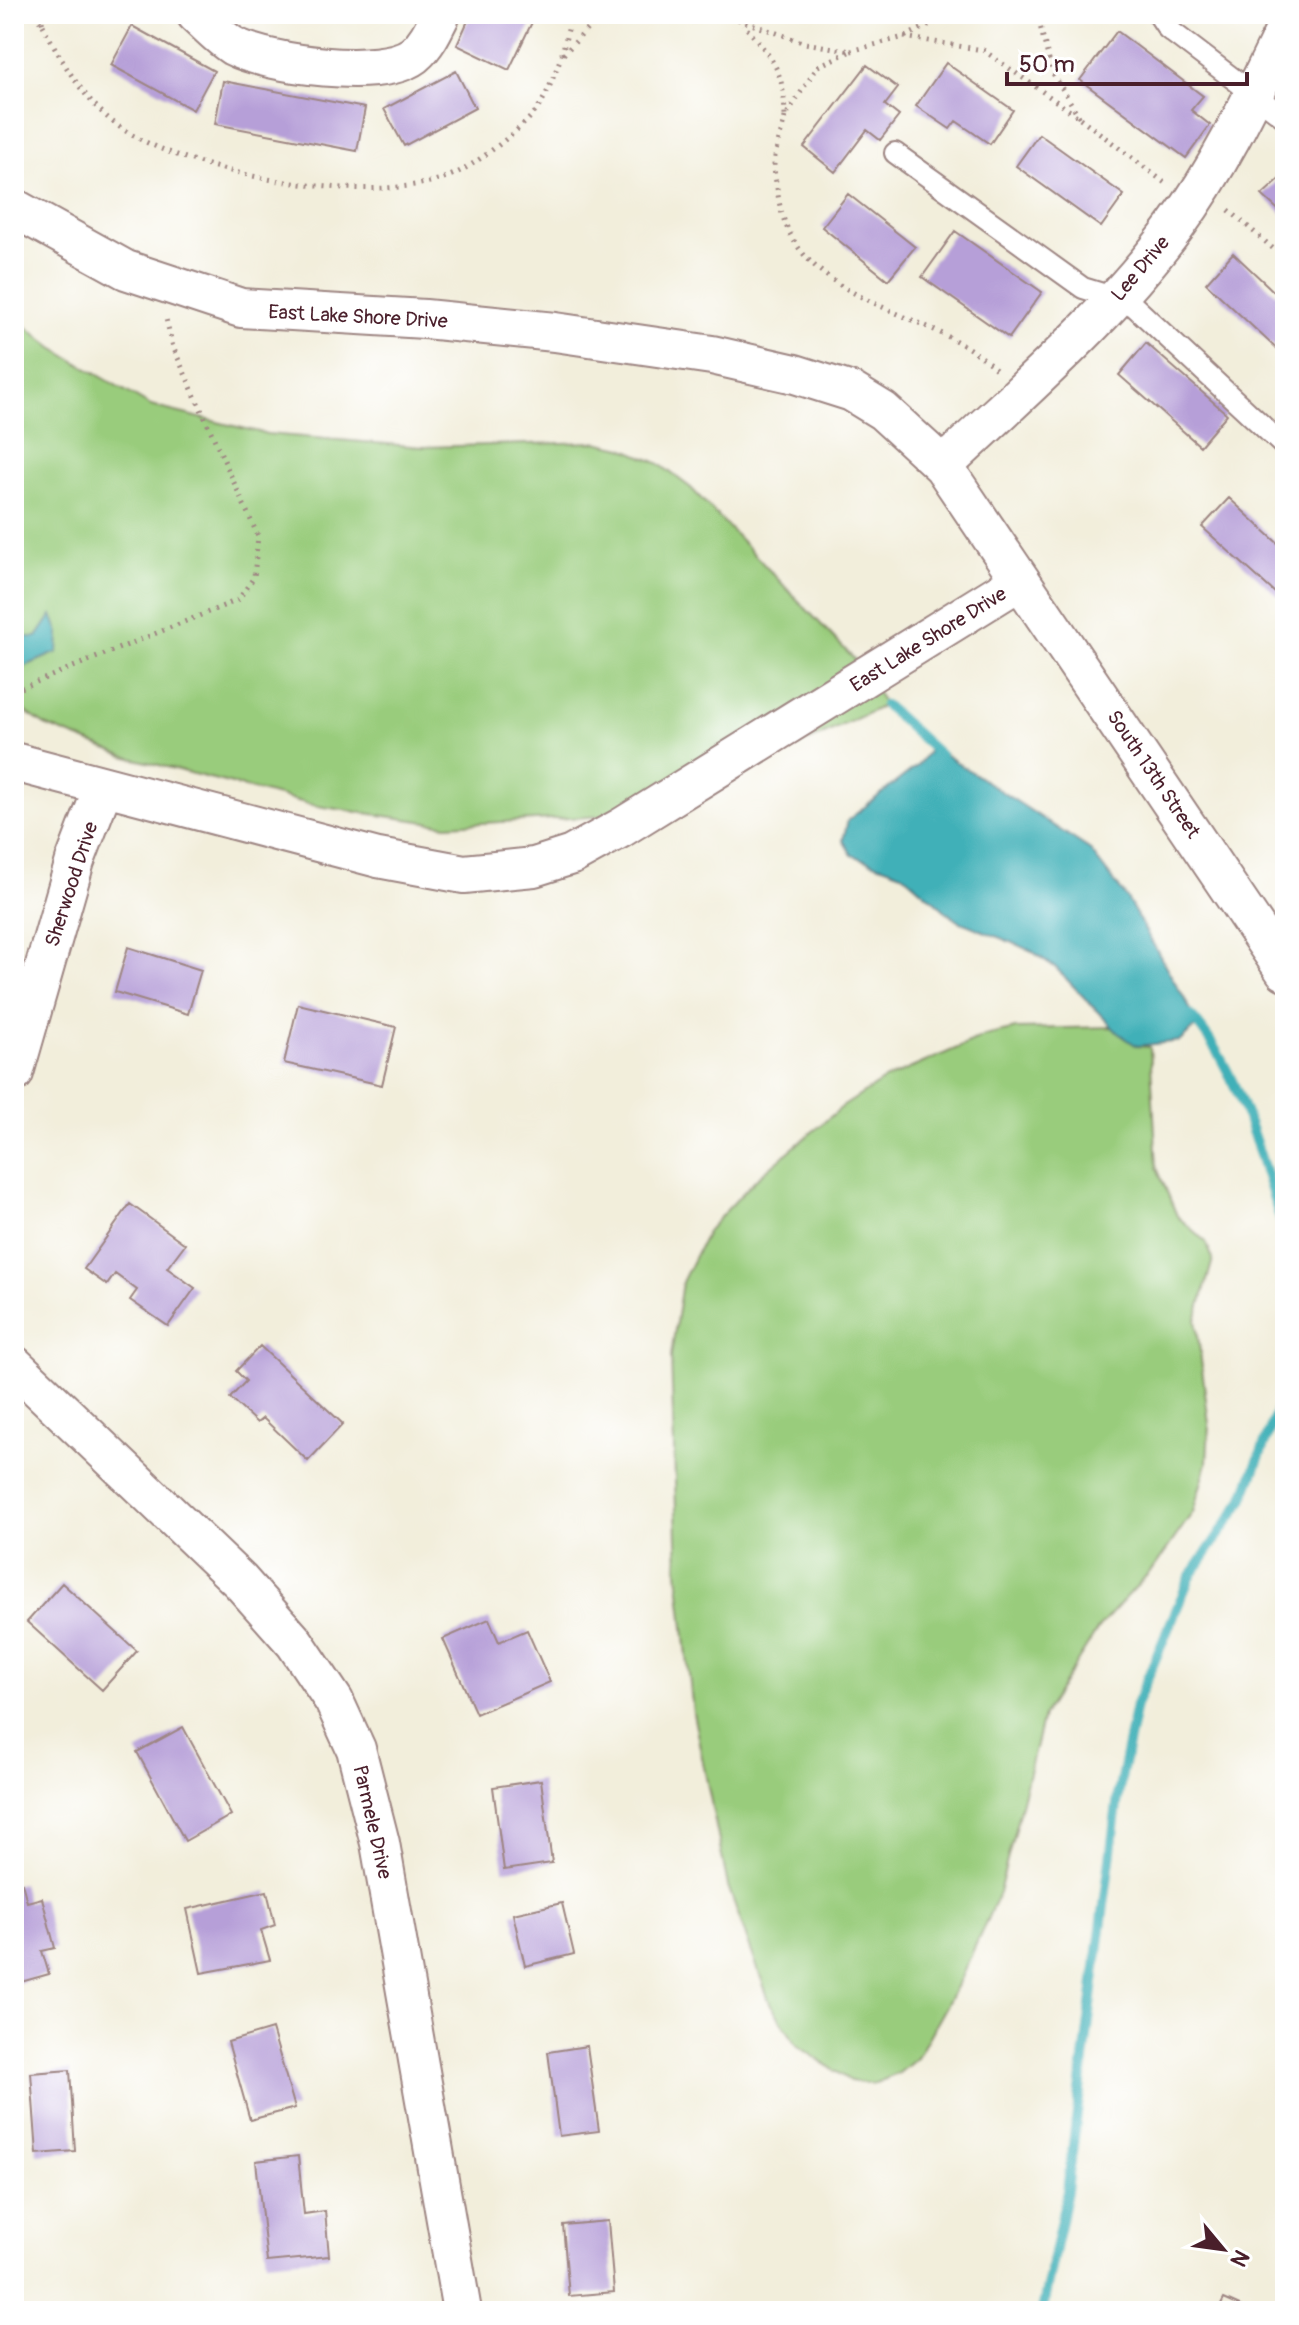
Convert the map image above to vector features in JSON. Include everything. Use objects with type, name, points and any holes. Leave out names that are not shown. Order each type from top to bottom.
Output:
[{"type":"street","points":[[196,14],[230,44],[259,56],[299,64],[379,67],[414,54],[431,34],[441,14]]},
{"type":"street","name":"Lee Drive","points":[[943,466],[1120,293],[1175,227],[1216,167],[1285,30]]},
{"type":"street","name":"East Lake Shore Drive","points":[[14,208],[126,270],[241,308],[425,319],[555,332],[712,355],[795,374],[852,392],[883,411],[943,466],[1019,581],[621,828],[572,855],[534,867],[494,874],[450,872],[378,858],[103,788],[14,762]]},
{"type":"street","name":"South 13th Street","points":[[1019,581],[1138,749],[1285,971]]},
{"type":"street","name":"Sherwood Drive","points":[[14,1073],[75,861],[103,788]]},
{"type":"street","name":"Parmele Drive","points":[[14,1365],[240,1581],[295,1643],[339,1713],[366,1780],[380,1843],[462,2311]]},
{"type":"lane","points":[[1158,14],[1168,29],[1285,118]]},
{"type":"lane","points":[[895,153],[1083,288],[1106,295],[1120,293],[1285,447]]},
{"type":"path","points":[[34,14],[72,80],[121,128],[166,153],[240,174],[339,188],[413,186],[463,170],[534,113],[561,57],[572,14]]},
{"type":"path","points":[[40,14],[43,25]]},
{"type":"path","points":[[561,57],[591,25],[613,14]]},
{"type":"path","points":[[723,14],[743,24],[805,43],[851,51]]},
{"type":"path","points":[[785,117],[818,66],[851,51],[904,37],[953,14]]},
{"type":"path","points":[[904,37],[983,50],[1080,118],[1052,72],[1037,14]]},
{"type":"path","points":[[743,24],[769,54],[784,83],[785,117],[774,166],[782,220],[809,262],[850,292],[949,336],[986,359],[1020,393]]},
{"type":"path","points":[[14,691],[238,600],[254,577],[258,536],[173,347]]},
{"type":"green space","points":[[14,317],[53,348],[151,406],[267,434],[423,447],[596,442],[623,448],[658,463],[691,488],[854,659],[885,705],[725,781],[606,816],[447,825],[317,806],[124,756],[45,725],[14,704],[14,671],[58,652],[42,634],[37,637],[14,637]]},
{"type":"green space","points":[[1114,1027],[1137,1046],[1150,1047],[1157,1168],[1177,1216],[1206,1242],[1213,1259],[1196,1320],[1209,1424],[1207,1463],[1193,1512],[1156,1565],[1099,1627],[1043,1716],[999,1893],[958,1984],[917,2058],[898,2074],[873,2084],[850,2081],[797,2045],[770,2003],[728,1886],[693,1713],[678,1571],[671,1356],[682,1282],[708,1230],[756,1179],[842,1107],[884,1080],[985,1036],[1016,1029]]},
{"type":"water","points":[[52,615],[59,633],[58,652],[14,671],[14,637],[37,637]]},
{"type":"water","points":[[932,746],[1089,849],[1126,897],[1199,1024],[1180,1041],[1137,1046],[1118,1033],[1056,968],[1030,950],[956,920],[902,873],[852,855],[843,840],[848,820],[918,765]]},
{"type":"building","points":[[471,14],[536,14],[509,70],[457,45]]},
{"type":"building","points":[[1209,14],[1238,14],[1234,25]]},
{"type":"building","points":[[132,26],[214,71],[193,110],[111,65]]},
{"type":"building","points":[[1117,31],[1203,96],[1191,110],[1210,125],[1186,158],[1080,80]]},
{"type":"building","points":[[946,63],[1013,110],[990,144],[956,121],[950,129],[916,106]]},
{"type":"building","points":[[867,65],[898,88],[885,105],[899,116],[880,140],[867,130],[835,172],[804,147]]},
{"type":"building","points":[[456,71],[475,108],[404,146],[384,109]]},
{"type":"building","points":[[223,81],[365,108],[357,151],[215,124]]},
{"type":"building","points":[[1039,134],[1124,195],[1101,227],[1016,166]]},
{"type":"building","points":[[1285,174],[1285,216],[1262,195]]},
{"type":"building","points":[[848,194],[915,247],[888,280],[822,227]]},
{"type":"building","points":[[955,231],[1042,292],[1009,338],[922,277]]},
{"type":"building","points":[[1233,253],[1285,302],[1283,355],[1206,283]]},
{"type":"building","points":[[1146,343],[1227,414],[1200,446],[1119,375]]},
{"type":"building","points":[[1229,498],[1285,550],[1285,602],[1202,527]]},
{"type":"building","points":[[128,947],[201,970],[188,1014],[115,992]]},
{"type":"building","points":[[298,1004],[396,1027],[382,1085],[284,1063]]},
{"type":"building","points":[[130,1204],[185,1244],[167,1268],[195,1288],[168,1326],[130,1300],[137,1290],[115,1274],[107,1285],[84,1269]]},
{"type":"building","points":[[260,1346],[343,1424],[308,1461],[263,1418],[257,1423],[230,1398],[246,1381],[236,1371]]},
{"type":"building","points":[[62,1583],[137,1651],[102,1690],[27,1622]]},
{"type":"building","points":[[489,1619],[499,1642],[527,1630],[550,1682],[476,1714],[443,1639]]},
{"type":"building","points":[[183,1727],[231,1815],[185,1841],[137,1752]]},
{"type":"building","points":[[541,1780],[552,1863],[504,1870],[493,1787]]},
{"type":"building","points":[[22,1883],[27,1902],[42,1898],[55,1948],[42,1951],[49,1974],[14,1984],[14,1885]]},
{"type":"building","points":[[267,1891],[275,1925],[261,1930],[270,1960],[201,1973],[187,1909]]},
{"type":"building","points":[[562,1903],[574,1954],[525,1966],[513,1914]]},
{"type":"building","points":[[272,2029],[295,2108],[250,2120],[228,2042]]},
{"type":"building","points":[[587,2046],[599,2131],[559,2136],[548,2052]]},
{"type":"building","points":[[70,2070],[75,2151],[37,2154],[31,2073]]},
{"type":"building","points":[[298,2156],[304,2214],[325,2211],[329,2256],[267,2262],[256,2161]]},
{"type":"building","points":[[608,2221],[614,2292],[569,2296],[563,2225]]},
{"type":"building","points":[[1224,2299],[1251,2311],[1218,2311]]},
{"type":"waterway","points":[[885,705],[940,755]]},
{"type":"waterway","points":[[1189,1014],[1207,1036],[1236,1089],[1285,1234]]},
{"type":"waterway","points":[[1042,2311],[1067,2191],[1119,1789],[1136,1705],[1190,1577],[1243,1500],[1280,1403],[1285,1378]]}]
